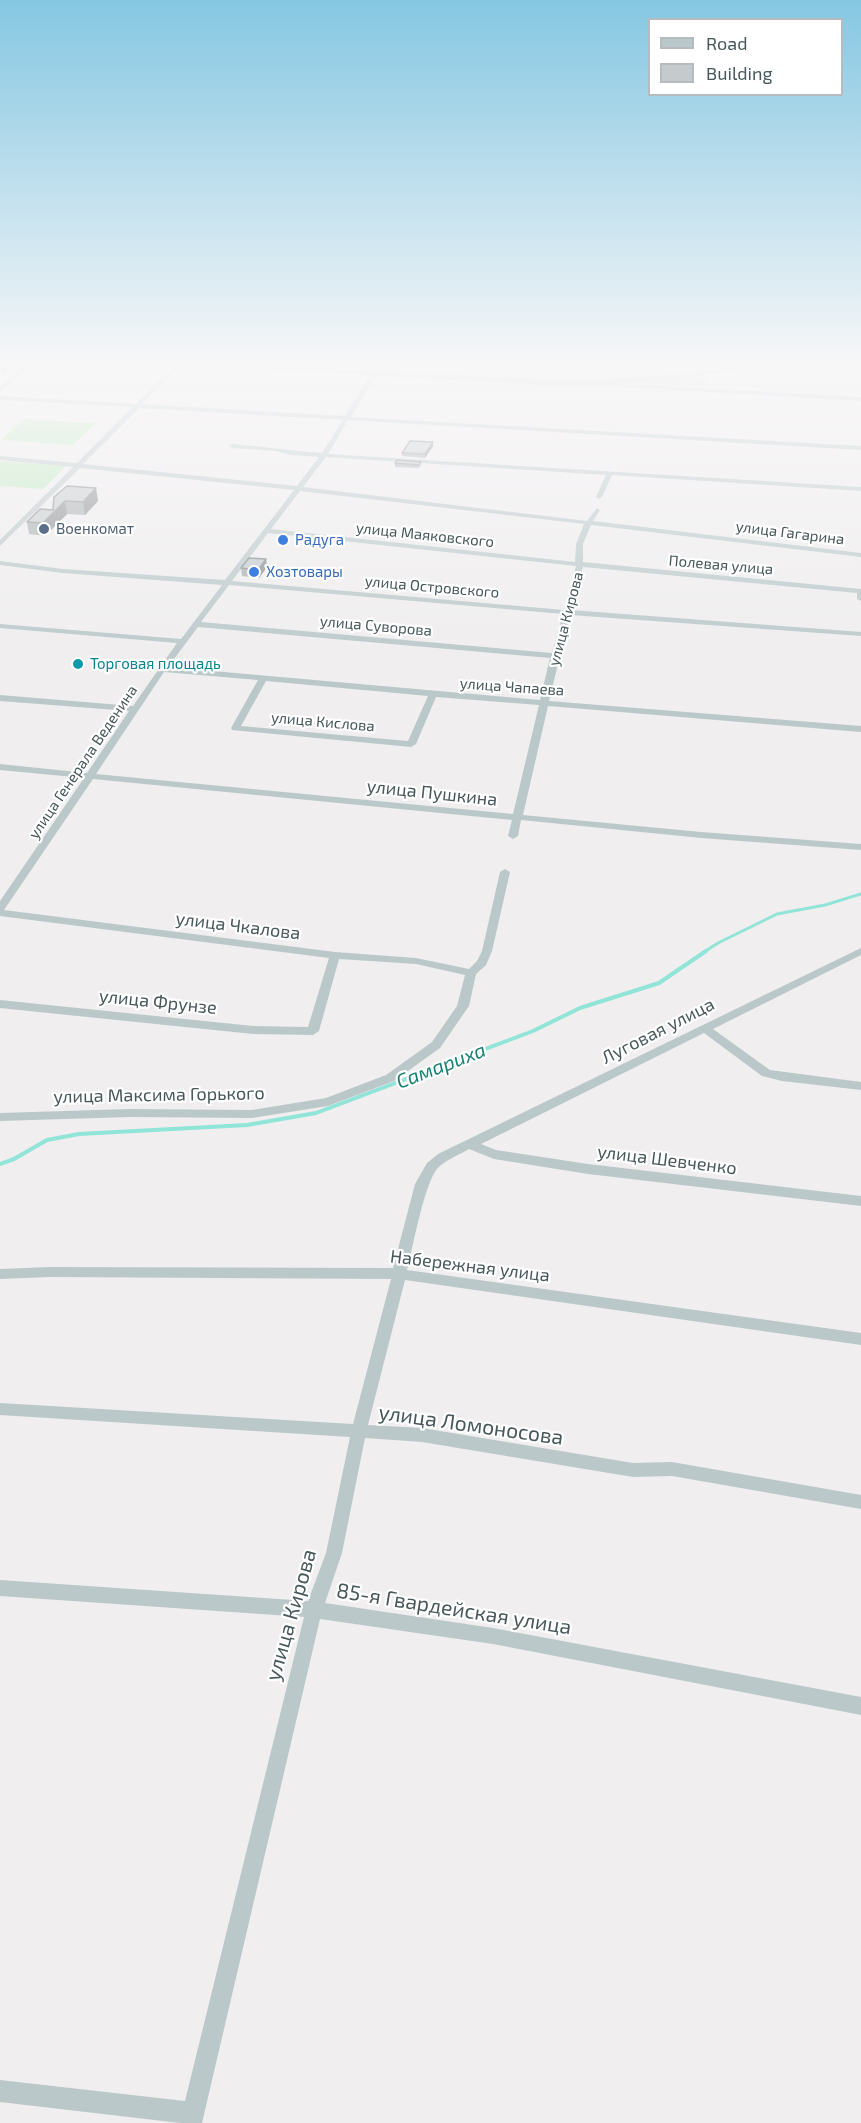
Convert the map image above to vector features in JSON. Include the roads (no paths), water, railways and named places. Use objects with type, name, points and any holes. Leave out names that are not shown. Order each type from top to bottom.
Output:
[{"type":"street","points":[[0,544],[79,466]]},
{"type":"street","name":"улица Гагарина","points":[[90,466],[861,555]]},
{"type":"street","name":"улица Генерала Веденина","points":[[0,911],[181,641],[316,466]]},
{"type":"street","points":[[499,466],[861,489]]},
{"type":"street","points":[[599,497],[609,473]]},
{"type":"street","name":"улица Кирова","points":[[513,836],[555,656],[580,565],[577,554],[588,523],[597,510]]},
{"type":"street","name":"улица Маяковского","points":[[267,531],[580,565]]},
{"type":"street","name":"улица Островского","points":[[0,563],[63,571],[861,634]]},
{"type":"street","name":"Полевая улица","points":[[580,565],[861,591]]},
{"type":"street","points":[[861,591],[861,599]]},
{"type":"street","name":"улица Суворова","points":[[195,624],[555,656]]},
{"type":"street","points":[[0,626],[181,641]]},
{"type":"street","name":"улица Чапаева","points":[[162,669],[861,729]]},
{"type":"street","name":"улица Кислова","points":[[264,678],[235,728],[411,744],[433,694]]},
{"type":"street","points":[[0,698],[134,709]]},
{"type":"street","name":"улица Пушкина","points":[[0,767],[517,818],[861,847]]},
{"type":"street","points":[[471,973],[482,963],[487,951],[505,872]]},
{"type":"street","name":"улица Чкалова","points":[[0,911],[335,955],[416,961],[471,973]]},
{"type":"street","name":"Луговая улица","points":[[471,1145],[861,951]]},
{"type":"street","name":"улица Фрунзе","points":[[0,1004],[253,1030],[313,1031],[335,955]]},
{"type":"street","name":"улица Максима Горького","points":[[0,1117],[130,1113],[252,1114],[328,1102],[390,1078],[436,1045],[463,1006],[471,973]]},
{"type":"street","points":[[704,1028],[765,1073],[861,1086]]},
{"type":"street","name":"улица Кирова","points":[[192,2118],[314,1610],[334,1553],[359,1431],[422,1184],[432,1166],[443,1157],[471,1145]]},
{"type":"street","name":"улица Шевченко","points":[[471,1145],[494,1154],[588,1169],[861,1202]]},
{"type":"street","name":"Набережная улица","points":[[0,1274],[50,1272],[400,1274],[861,1339]]},
{"type":"street","name":"улица Ломоносова","points":[[0,1409],[422,1435],[633,1470],[672,1469],[861,1502]]},
{"type":"street","name":"85-я Гвардейская улица","points":[[0,1588],[314,1610],[493,1636],[861,1706]]},
{"type":"street","points":[[0,2091],[192,2118]]},
{"type":"waterway","name":"Самариха","points":[[704,952],[777,914],[825,905],[861,894]]},
{"type":"waterway","name":"Самариха","points":[[0,1164],[14,1159],[47,1140],[79,1134],[247,1125],[316,1113],[533,1031],[580,1008],[659,983],[706,951]]},
{"type":"place","name":"Военкомат","points":[[44,529]]},
{"type":"place","name":"Радуга","points":[[283,540]]},
{"type":"place","name":"Хозтовары","points":[[254,572]]},
{"type":"place","name":"Торговая площадь","points":[[78,664]]}]
